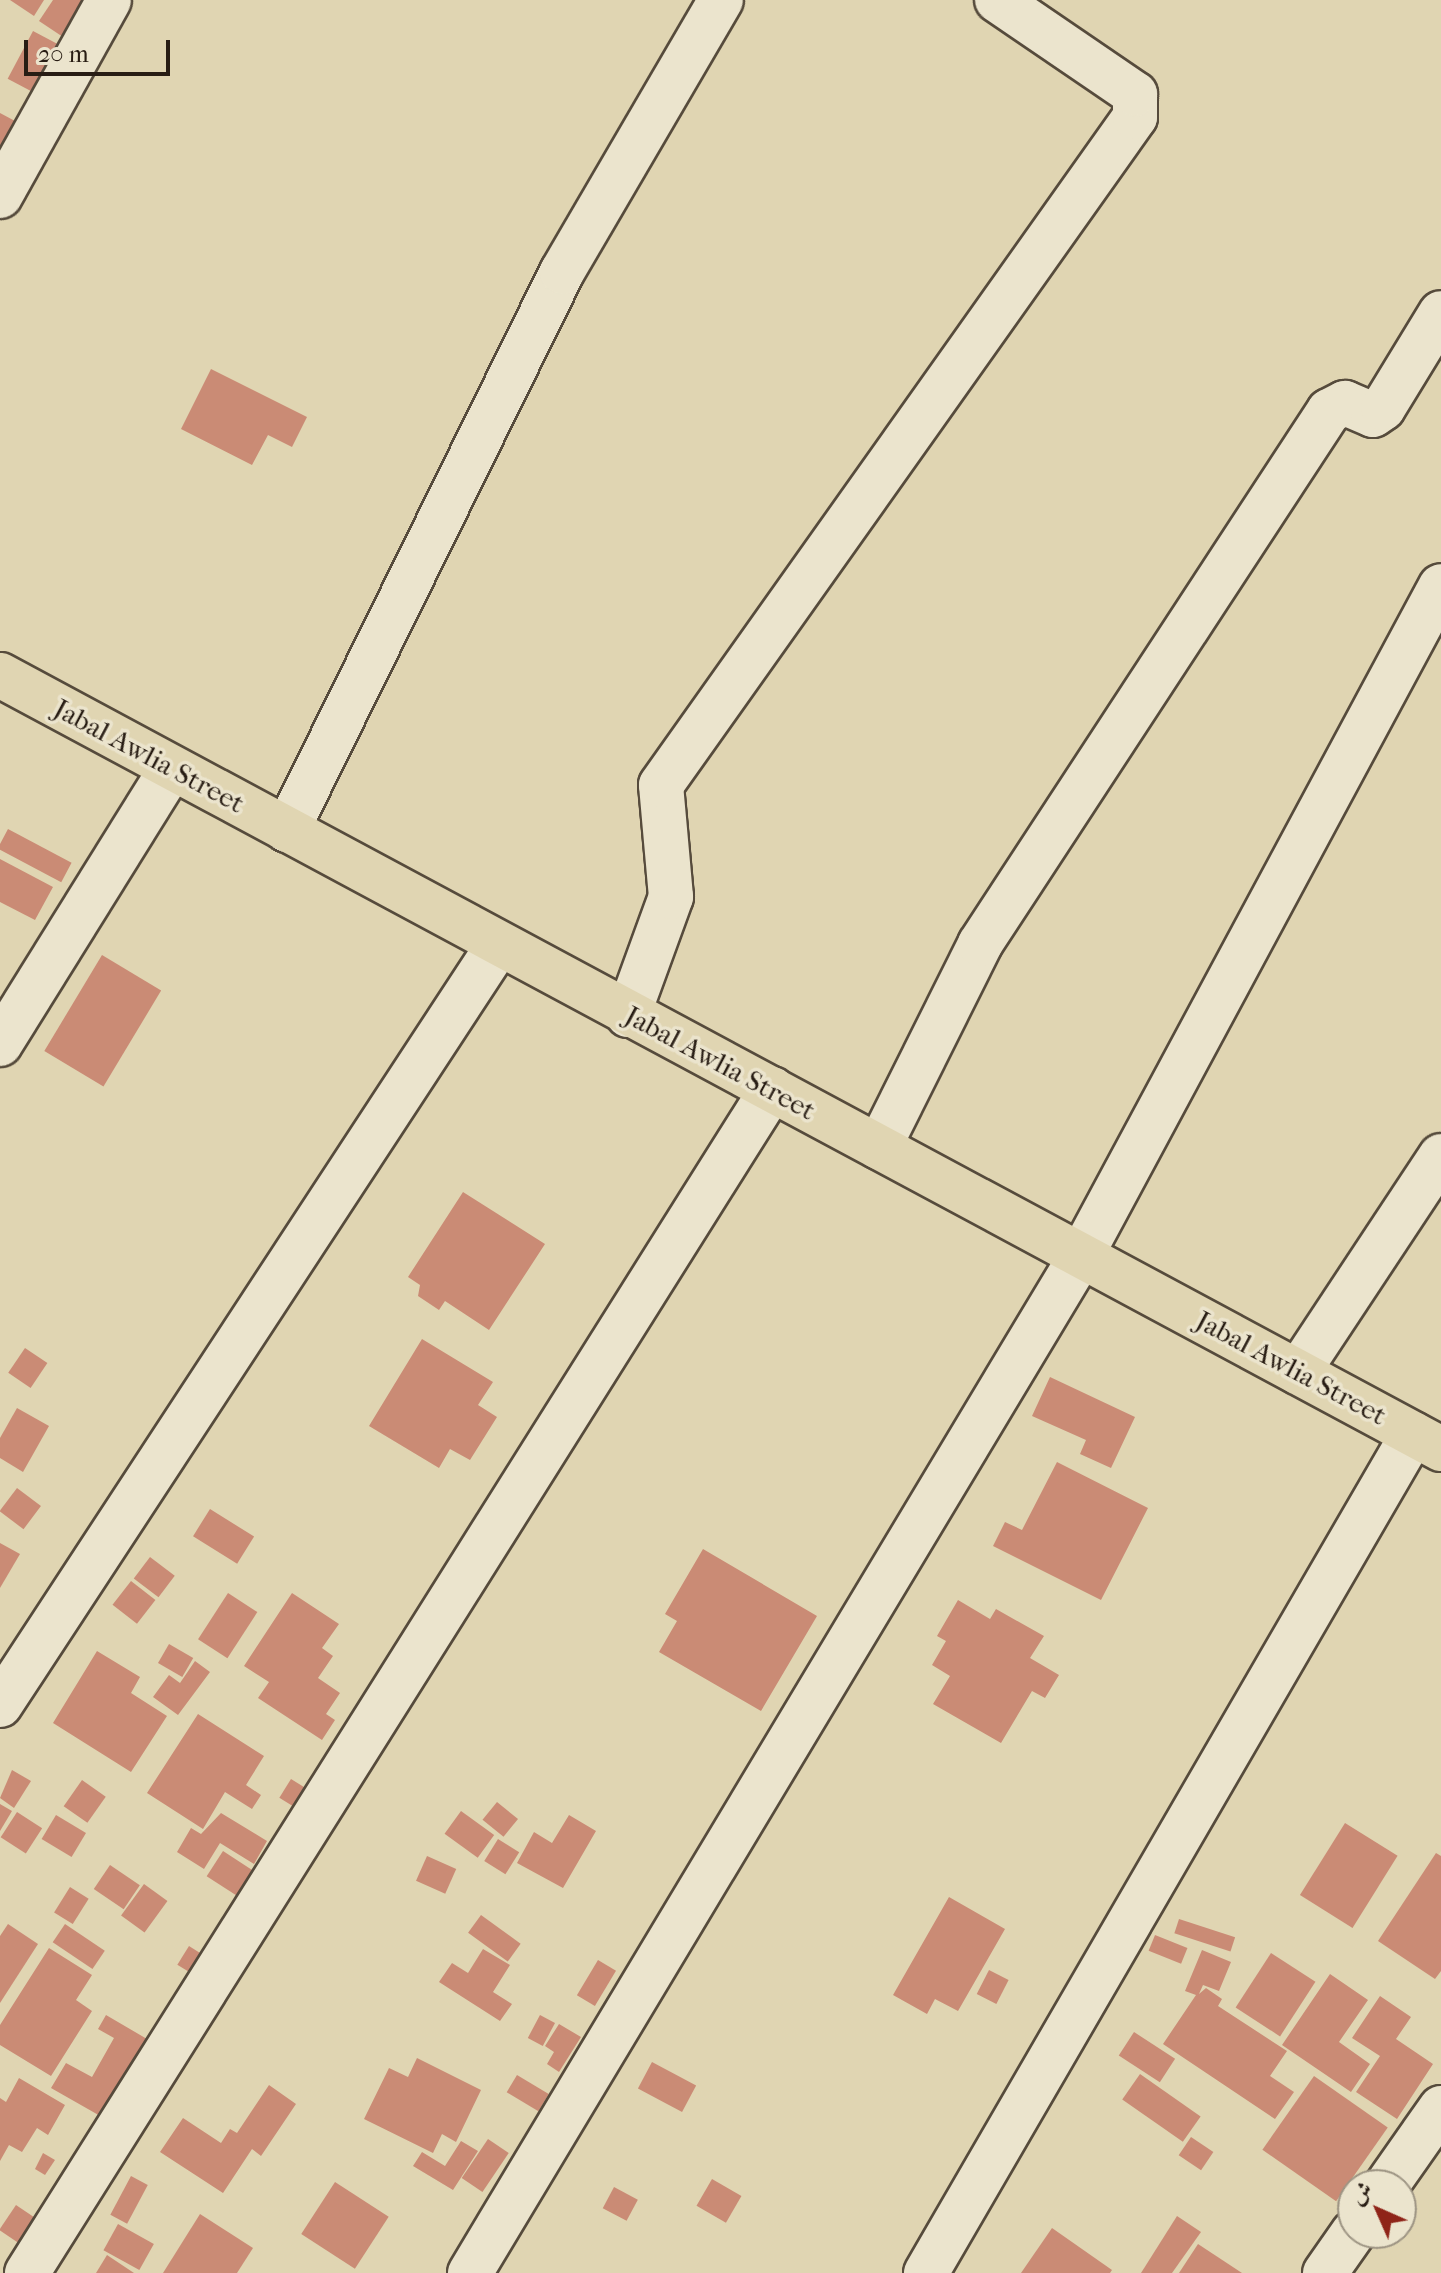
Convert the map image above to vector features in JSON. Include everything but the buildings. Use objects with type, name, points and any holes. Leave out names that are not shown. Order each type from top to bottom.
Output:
[{"type":"highway","name":"Jabal Awlia Street","points":[[0,675],[170,771],[287,830],[1427,1441]]},
{"type":"street","points":[[0,196],[109,0]]},
{"type":"street","points":[[287,830],[562,272],[721,0]]},
{"type":"street","points":[[628,1015],[671,897],[661,785],[1135,117],[1135,94],[997,0]]},
{"type":"street","points":[[879,1147],[980,944],[1329,411],[1345,403],[1373,415],[1383,408],[1441,313]]},
{"type":"street","points":[[470,2273],[1082,1254],[1441,586]]},
{"type":"street","points":[[0,1044],[170,771]]},
{"type":"street","points":[[0,1705],[499,944]]},
{"type":"street","points":[[26,2264],[772,1089]]},
{"type":"street","points":[[1298,1372],[1441,1156]]},
{"type":"street","points":[[926,2273],[1427,1441]]},
{"type":"street","points":[[1398,2169],[1441,2108]]},
{"type":"street","points":[[1325,2273],[1342,2249]]}]
